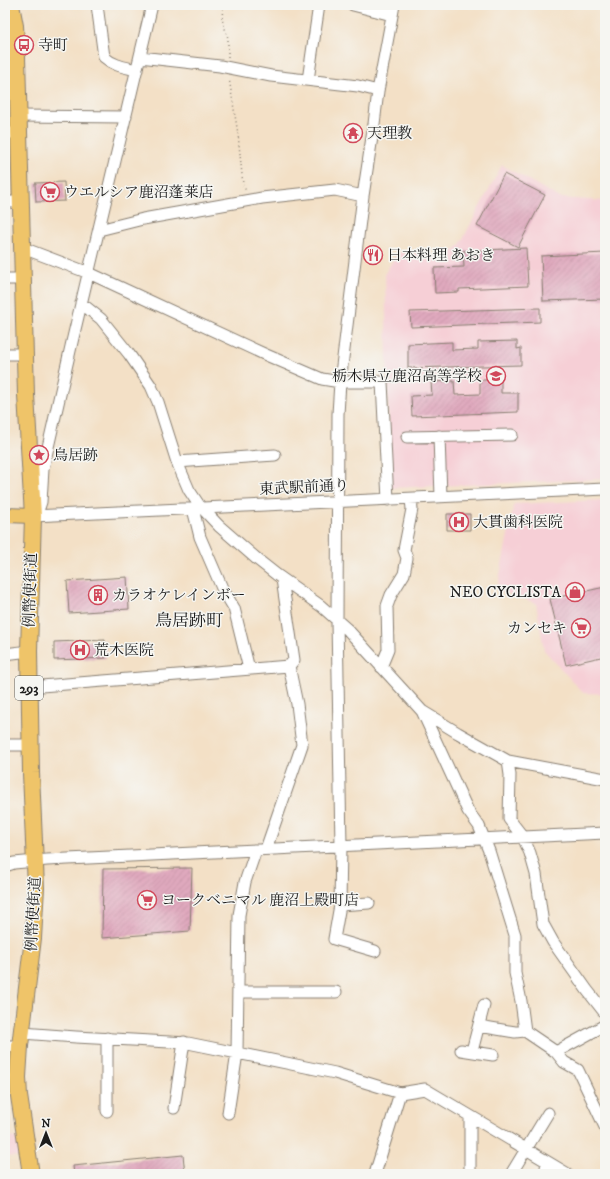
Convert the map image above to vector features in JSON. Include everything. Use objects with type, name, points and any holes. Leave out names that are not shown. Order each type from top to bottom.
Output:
[{"type":"highway","name":"例幣使街道","points":[[11,5],[16,42],[19,116],[13,133],[22,202],[25,354],[33,516],[29,687],[35,861],[35,910],[15,1042],[19,1096],[31,1174]]},
{"type":"main road","name":"東武駅前通り","points":[[5,515],[33,516]]},
{"type":"street","points":[[97,5],[104,57],[109,62],[117,66],[137,70]]},
{"type":"street","points":[[33,516],[39,508],[41,502],[43,470],[152,5]]},
{"type":"street","points":[[308,80],[319,5]]},
{"type":"street","points":[[353,5],[393,10],[378,91],[363,196],[340,382],[337,502],[337,621],[341,846],[340,905],[334,939],[375,951]]},
{"type":"street","points":[[140,57],[228,68],[271,76],[358,86],[378,91]]},
{"type":"street","points":[[19,116],[126,117]]},
{"type":"street","points":[[100,230],[143,219],[250,200],[334,190],[363,196]]},
{"type":"street","points":[[5,202],[22,202]]},
{"type":"street","points":[[23,248],[89,273],[264,354],[322,379],[340,382],[382,382],[388,500]]},
{"type":"street","points":[[5,279],[23,279]]},
{"type":"street","points":[[81,303],[101,319],[129,354],[151,386],[158,402],[177,462],[198,509],[200,537],[222,588],[234,608],[249,669]]},
{"type":"street","points":[[5,354],[25,354]]},
{"type":"street","points":[[407,437],[512,435]]},
{"type":"street","points":[[439,436],[441,497]]},
{"type":"street","points":[[177,462],[275,455]]},
{"type":"street","name":"東武駅前通り","points":[[33,516],[605,489]]},
{"type":"street","points":[[381,667],[388,650],[387,606],[390,595],[404,574],[407,558],[404,550],[412,509],[411,498]]},
{"type":"street","points":[[198,509],[282,579],[321,606],[347,629],[422,711],[458,734],[508,761],[605,779]]},
{"type":"street","points":[[29,687],[289,666],[294,660],[282,579]]},
{"type":"street","points":[[5,654],[29,651]]},
{"type":"street","points":[[228,1114],[237,1053],[239,915],[245,882],[261,849],[302,745],[297,704],[289,666]]},
{"type":"street","points":[[422,711],[468,811],[479,826],[483,839],[490,852],[515,935],[515,973],[525,1031]]},
{"type":"street","points":[[5,745],[30,745]]},
{"type":"street","points":[[508,761],[510,776],[509,818],[524,837],[530,853],[536,874],[542,924],[553,942],[605,1013]]},
{"type":"street","points":[[5,866],[35,861],[605,833]]},
{"type":"street","points":[[340,905],[368,903]]},
{"type":"street","points":[[238,992],[336,992]]},
{"type":"street","points":[[484,1005],[479,1026],[467,1051],[494,1055]]},
{"type":"street","points":[[556,1052],[605,1025]]},
{"type":"street","points":[[479,1026],[515,1032],[525,1031],[556,1052],[564,1062],[578,1070],[604,1119]]},
{"type":"street","points":[[107,1038],[107,1111]]},
{"type":"street","points":[[15,1042],[107,1038],[184,1042],[334,1073],[400,1093],[425,1089],[568,1174]]},
{"type":"street","points":[[174,1108],[184,1042]]},
{"type":"street","points":[[375,1174],[400,1093]]},
{"type":"street","points":[[511,1174],[548,1113]]},
{"type":"street","points":[[470,1116],[470,1174]]},
{"type":"street","points":[[545,1174],[547,1162]]},
{"type":"path","points":[[223,5],[222,19],[228,38],[228,68],[238,134],[243,185],[250,200]]},
{"type":"shaded area","name":"栃木県立鹿沼高等学校","points":[[502,165],[560,198],[605,201],[605,479],[390,488],[385,273],[398,252],[446,256],[459,246]]},
{"type":"shaded area","points":[[605,500],[605,694],[583,693],[544,650],[536,603],[497,590],[514,504]]},
{"type":"shaded area","points":[[5,1137],[19,1138],[21,1157],[5,1156]]},
{"type":"building","points":[[504,174],[545,195],[518,247],[477,226]]},
{"type":"building","name":"ウエルシア鹿沼蓬莱店","points":[[64,182],[65,201],[36,202],[35,183]]},
{"type":"building","points":[[526,248],[528,286],[459,289],[459,292],[435,293],[434,268],[464,267],[463,251]]},
{"type":"building","points":[[605,253],[605,299],[543,301],[541,256]]},
{"type":"building","points":[[540,308],[540,322],[411,327],[410,312]]},
{"type":"building","points":[[517,341],[517,349],[521,348],[521,365],[408,368],[408,344],[452,342],[452,350],[478,349],[478,342]]},
{"type":"building","points":[[480,380],[501,380],[501,393],[518,393],[518,412],[412,416],[411,396],[432,395],[431,382],[454,381],[455,395],[480,394]]},
{"type":"building","name":"大貫歯科医院","points":[[447,514],[470,514],[470,530],[447,530]]},
{"type":"building","name":"カラオケレインボー","points":[[127,577],[129,609],[69,613],[67,581]]},
{"type":"building","name":"カンセキ","points":[[605,587],[605,656],[566,665],[550,599]]},
{"type":"building","name":"荒木医院","points":[[105,640],[106,658],[54,660],[54,642]]},
{"type":"building","name":"ヨークベニマル 鹿沼上殿町店","points":[[192,868],[190,931],[102,938],[103,869]]},
{"type":"building","points":[[183,1155],[185,1174],[74,1174],[73,1166]]},
{"type":"place","name":"寺町","points":[[24,45]]},
{"type":"place","name":"天理教","points":[[353,133]]},
{"type":"place","name":"ウエルシア鹿沼蓬莱店","points":[[50,192]]},
{"type":"place","name":"日本料理 あおき","points":[[373,255]]},
{"type":"place","name":"栃木県立鹿沼高等学校","points":[[496,376]]},
{"type":"place","name":"鳥居跡","points":[[39,455]]},
{"type":"place","name":"大貫歯科医院","points":[[459,522]]},
{"type":"place","name":"NEO CYCLISTA","points":[[575,592]]},
{"type":"place","name":"カラオケレインボー","points":[[98,595]]},
{"type":"place","name":"カンセキ","points":[[581,628]]},
{"type":"place","name":"荒木医院","points":[[80,650]]},
{"type":"place","name":"ヨークベニマル 鹿沼上殿町店","points":[[147,900]]},
{"type":"district","name":"鳥居跡町","points":[[189,620]]}]
